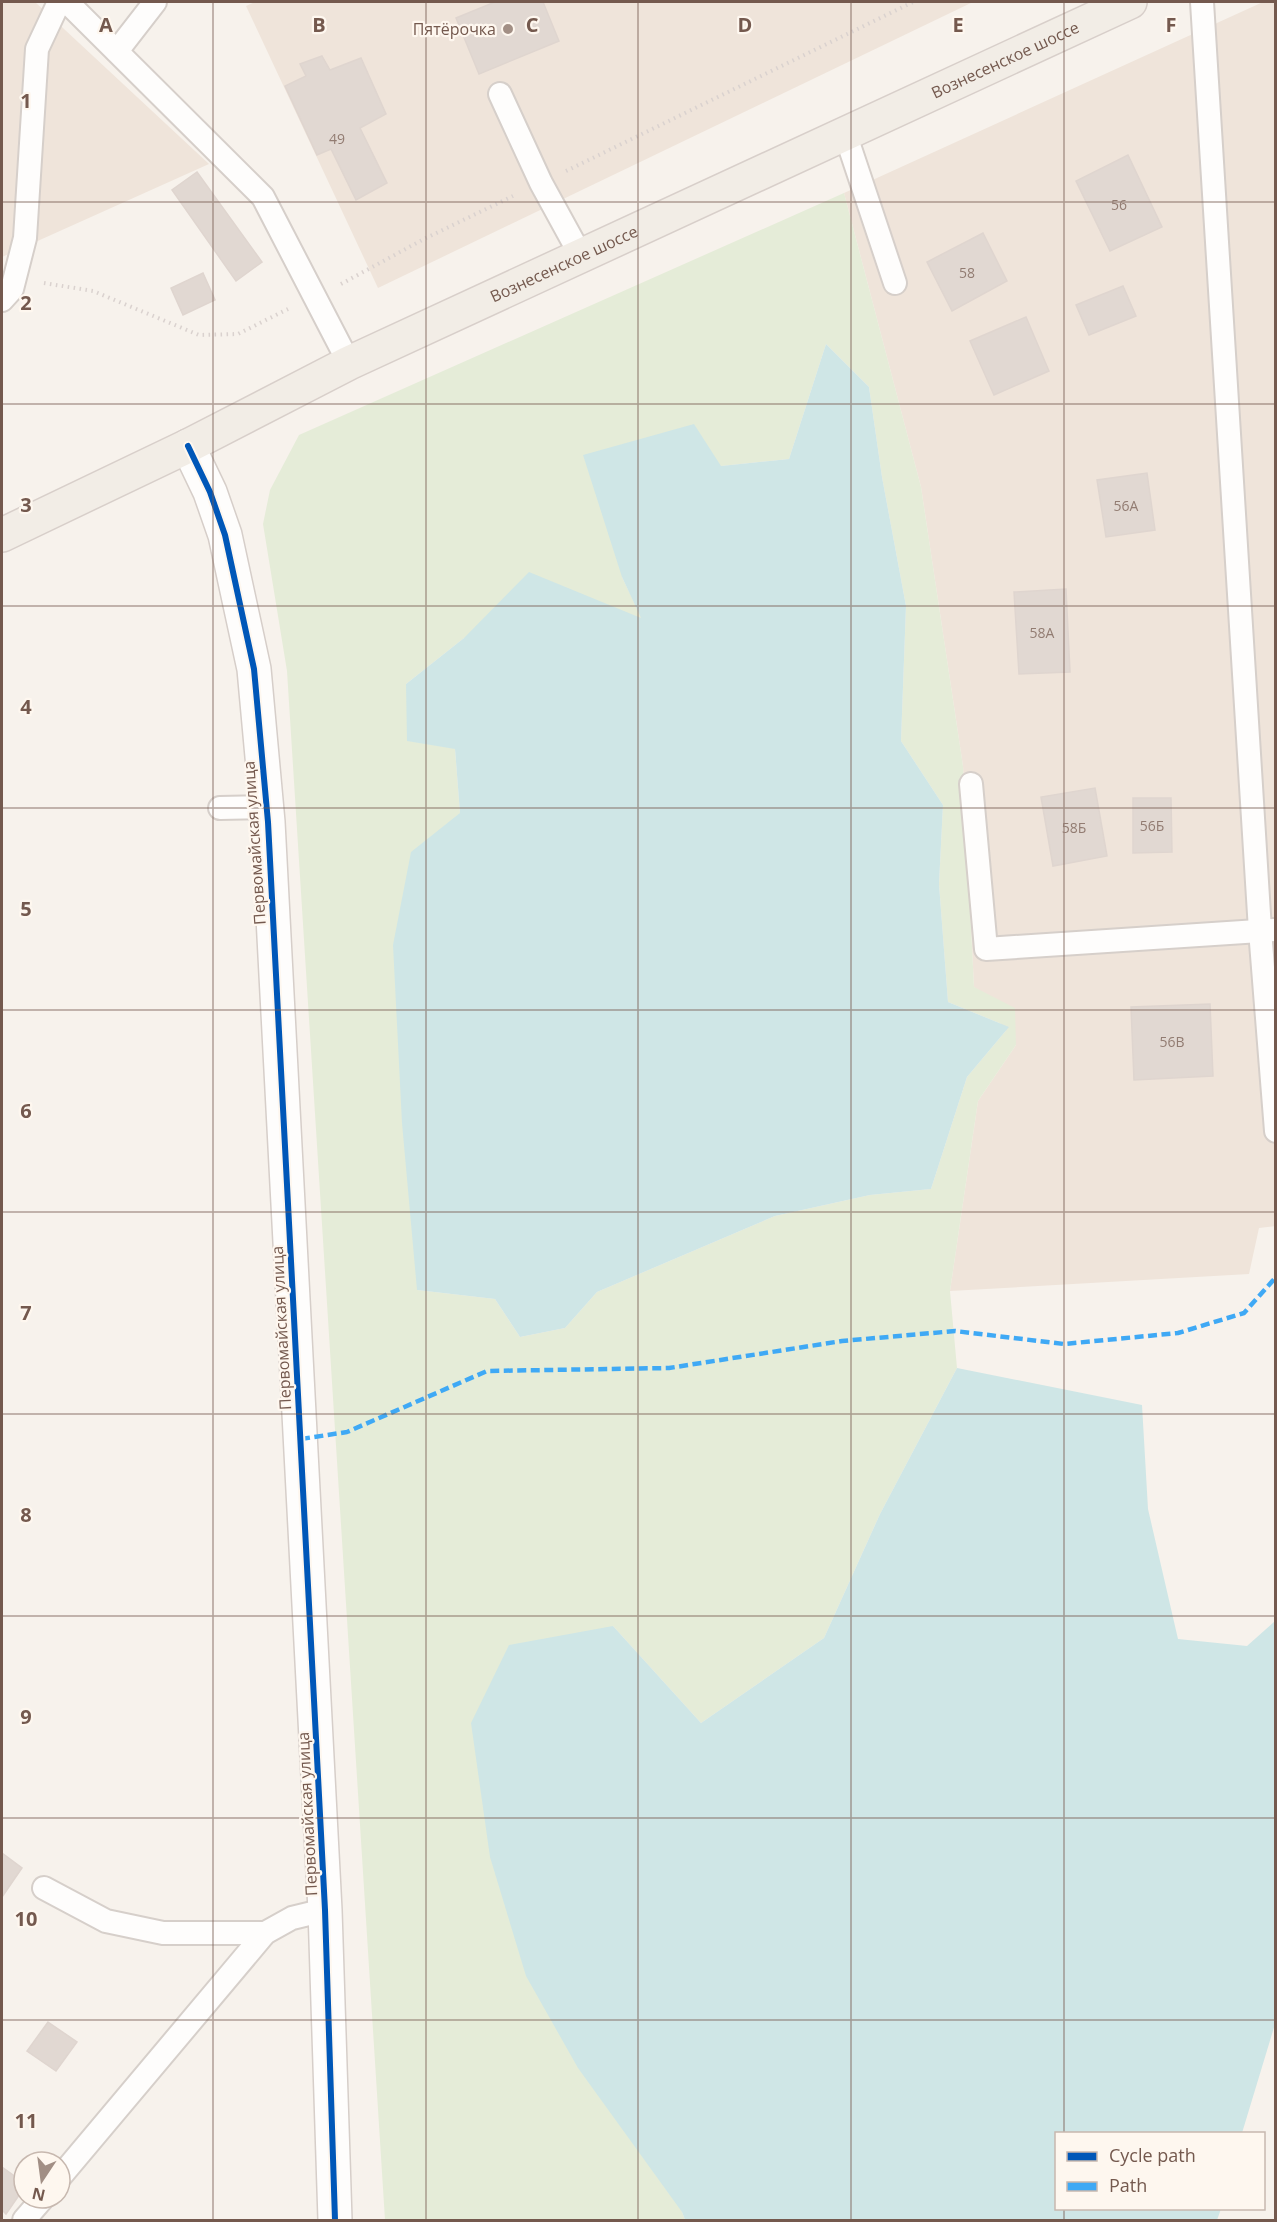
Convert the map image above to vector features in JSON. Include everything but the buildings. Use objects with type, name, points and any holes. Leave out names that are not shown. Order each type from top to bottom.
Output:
[{"type":"main road","name":"Вознесенское шоссе","points":[[2,535],[188,446],[349,363],[1130,2]]},
{"type":"street","name":"Первомайская улица","points":[[188,446],[210,492],[225,535],[254,669],[266,807],[325,1910],[334,2220]]},
{"type":"lane","points":[[2,300],[12,289],[25,238],[37,49],[59,2]]},
{"type":"lane","points":[[67,2],[263,197],[349,363]]},
{"type":"lane","points":[[117,51],[155,2]]},
{"type":"lane","points":[[1202,2],[1268,930],[1275,1131]]},
{"type":"lane","points":[[500,94],[541,183],[581,256]]},
{"type":"lane","points":[[845,133],[895,283]]},
{"type":"lane","points":[[971,784],[986,949],[1268,930]]},
{"type":"lane","points":[[220,808],[266,807]]},
{"type":"lane","points":[[44,1888],[106,1921],[163,1933],[265,1933]]},
{"type":"lane","points":[[72,2163],[265,1933],[292,1918],[325,1910]]},
{"type":"path","points":[[15,278],[93,291],[199,335],[238,334],[343,284],[424,239],[913,2]]},
{"type":"shaded area","points":[[2,2],[35,2],[209,164],[2,257]]},
{"type":"shaded area","points":[[255,2],[973,2],[378,288],[246,6]]},
{"type":"shaded area","points":[[1263,2],[1275,2],[1276,1226],[1259,1228],[1249,1274],[950,1291],[978,1101],[1016,1045],[974,987],[963,766],[921,487],[844,193]]},
{"type":"shaded area","points":[[826,344],[869,387],[882,477],[906,606],[901,741],[943,805],[939,884],[948,1002],[1009,1027],[967,1077],[931,1189],[870,1195],[775,1216],[597,1292],[565,1328],[520,1337],[495,1299],[417,1290],[402,1123],[393,945],[411,852],[460,813],[455,749],[407,741],[406,684],[464,638],[529,572],[641,618],[622,577],[583,455],[694,424],[721,466],[789,459]]},
{"type":"shaded area","points":[[957,1368],[1142,1405],[1148,1509],[1178,1639],[1247,1646],[1275,1621],[1275,2024],[1242,2132],[1055,2132],[1055,2210],[1221,2210],[1217,2220],[685,2220],[682,2212],[578,2068],[526,1976],[490,1857],[471,1723],[509,1645],[613,1626],[701,1723],[824,1638],[880,1514]]},
{"type":"green space","points":[[844,193],[921,487],[963,766],[974,987],[1015,1008],[1016,1045],[978,1101],[950,1291],[957,1368],[880,1514],[824,1638],[701,1723],[613,1626],[682,2212],[685,2220],[385,2220],[287,671],[263,524],[270,490],[299,435]],"holes":[[[826,344],[869,387],[882,477],[906,606],[901,741],[943,805],[939,884],[948,1002],[1009,1027],[967,1077],[931,1189],[870,1195],[775,1216],[597,1292],[565,1328],[520,1337],[495,1299],[417,1290],[460,813],[455,749],[406,684],[464,638],[642,619],[622,577],[721,466],[789,459]]]},
{"type":"marked path","points":[[301,1439],[347,1432],[487,1371],[669,1368],[842,1341],[955,1331],[1064,1344],[1178,1333],[1244,1313],[1276,1277]]},
{"type":"cycle path","points":[[188,446],[210,492],[225,535],[254,669],[268,822],[325,1910],[335,2220]]},
{"type":"place","name":"Пятёрочка","points":[[508,29]]}]
